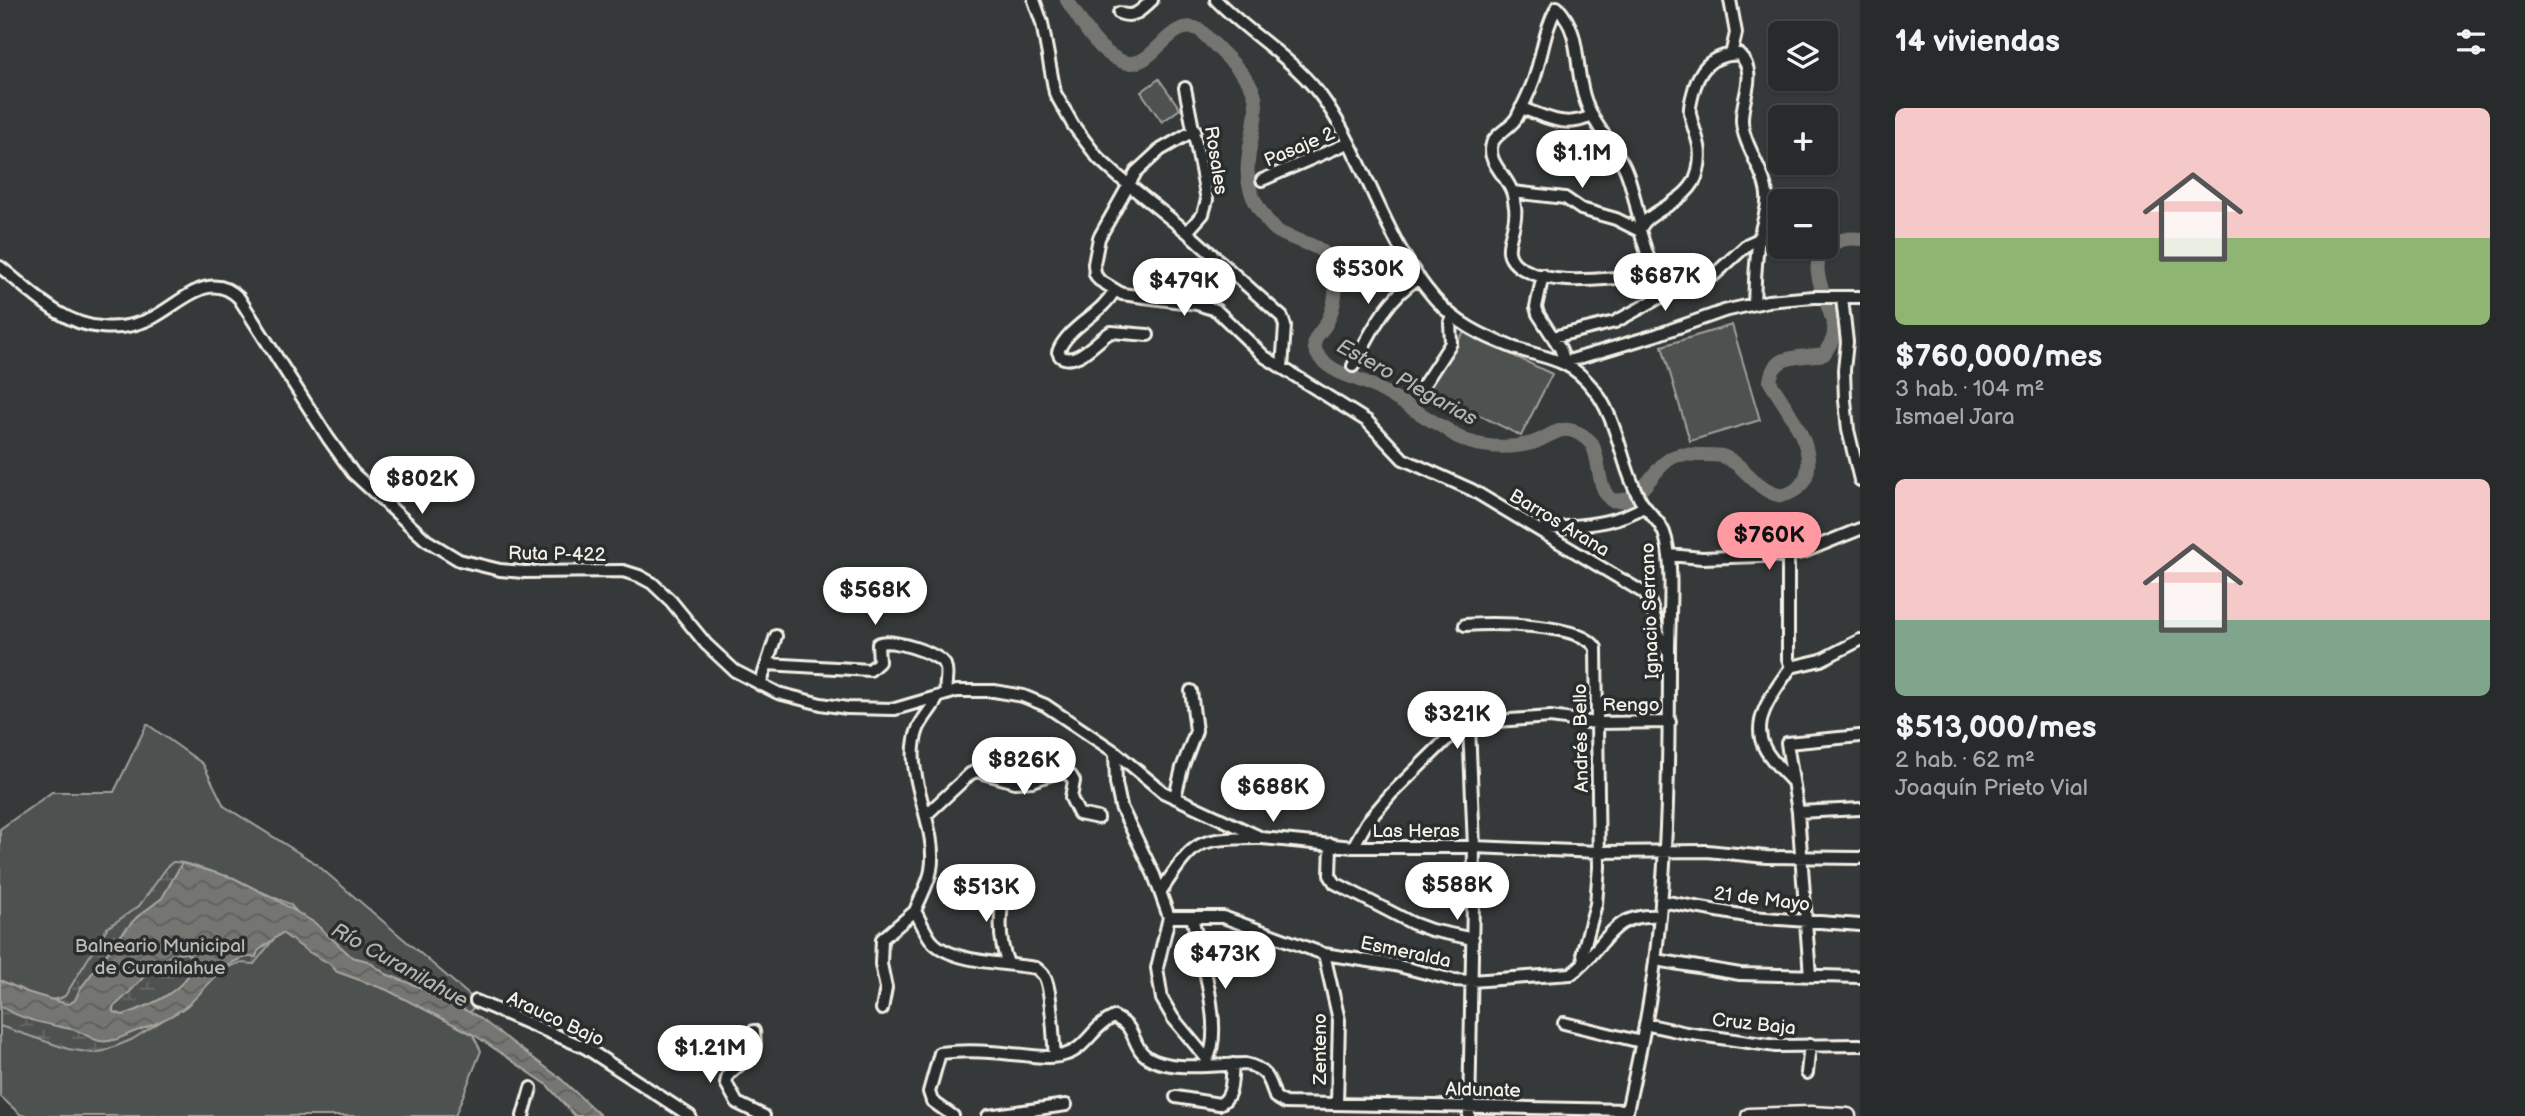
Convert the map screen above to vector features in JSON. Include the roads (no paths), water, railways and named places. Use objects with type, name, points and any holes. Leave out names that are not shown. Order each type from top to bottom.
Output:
[{"type":"main road","points":[[1757,1116],[1848,1116]]},
{"type":"street","points":[[1034,0],[1042,23],[1051,82],[1066,116],[1098,158],[1187,232],[1282,317],[1285,330],[1282,368]]},
{"type":"street","points":[[1119,13],[1134,15],[1152,0]]},
{"type":"street","name":"Ignacio Serrano","points":[[1216,0],[1306,78],[1324,100],[1349,143],[1388,225],[1419,278],[1454,318],[1474,331],[1510,347],[1546,359],[1565,362],[1598,394],[1631,480],[1643,503],[1661,525],[1669,555],[1670,722],[1666,852],[1656,960],[1627,1113]]},
{"type":"street","points":[[1730,0],[1737,33],[1731,54]]},
{"type":"street","points":[[1654,276],[1640,229],[1631,184],[1624,165],[1591,116],[1582,88],[1573,30],[1557,7],[1547,26],[1536,75],[1521,108],[1511,126],[1494,139],[1491,145],[1494,159],[1513,192],[1516,222],[1507,249],[1511,260],[1523,269],[1543,275],[1586,281],[1654,276],[1697,281]]},
{"type":"street","points":[[1640,229],[1681,198],[1696,178],[1700,142],[1690,112],[1700,72],[1706,64],[1731,54],[1739,54],[1747,66],[1748,92],[1743,104],[1741,123],[1767,195],[1759,239],[1754,304]]},
{"type":"street","name":"Rosales","points":[[1185,88],[1207,204],[1203,214],[1187,232]]},
{"type":"street","points":[[1521,108],[1567,123],[1580,122],[1591,116]]},
{"type":"street","points":[[1149,335],[1114,331],[1076,358],[1065,359],[1058,352],[1064,340],[1108,301],[1114,291],[1103,284],[1095,274],[1096,249],[1099,238],[1128,185],[1145,162],[1172,142],[1195,130]]},
{"type":"street","name":"Pasaje 2","points":[[1262,180],[1349,143]]},
{"type":"street","points":[[1513,192],[1565,198],[1581,209],[1640,229]]},
{"type":"street","points":[[1553,337],[1615,322],[1657,299],[1714,275],[1748,244],[1759,239]]},
{"type":"street","name":"Ruta P-422","points":[[0,267],[50,308],[65,317],[99,327],[117,328],[152,318],[206,287],[218,285],[230,290],[239,298],[342,458],[383,502],[426,540],[459,559],[500,570],[623,572],[639,576],[652,583],[671,601],[720,659],[760,685],[778,693],[847,708],[895,709],[938,696]]},
{"type":"street","points":[[1543,275],[1536,307],[1541,320],[1560,348],[1565,362],[1724,311],[1754,304],[1814,297],[1860,297]]},
{"type":"street","points":[[1353,366],[1382,314],[1396,297],[1419,278]]},
{"type":"street","name":"Barros Arana","points":[[1114,291],[1211,307],[1257,351],[1360,416],[1403,459],[1472,490],[1644,593],[1652,607],[1660,642],[1669,653]]},
{"type":"street","points":[[1842,298],[1847,342],[1845,400],[1851,449],[1860,480]]},
{"type":"street","points":[[1419,392],[1451,343],[1450,322],[1454,318]]},
{"type":"street","points":[[1540,530],[1611,521],[1630,515],[1643,503]]},
{"type":"street","points":[[1669,555],[1702,558],[1788,555],[1803,552],[1860,529]]},
{"type":"street","points":[[1788,555],[1788,659],[1791,667]]},
{"type":"street","name":"Andrés Bello","points":[[1465,625],[1521,624],[1584,637],[1591,640],[1596,648],[1599,852],[1596,904],[1583,951],[1584,962]]},
{"type":"street","points":[[760,685],[776,636]]},
{"type":"street","points":[[1794,783],[1767,752],[1760,735],[1770,697],[1791,667],[1821,660],[1860,640]]},
{"type":"street","points":[[767,664],[870,670],[879,662],[878,644],[887,641],[941,660],[947,671],[938,696],[918,730],[914,749],[914,767],[931,838],[931,871],[915,911],[882,939],[881,964],[886,988],[882,1009]]},
{"type":"street","name":"Las Heras","points":[[938,696],[977,690],[1023,696],[1045,705],[1115,752],[1163,792],[1262,838],[1353,847],[1720,852],[1766,858],[1860,859]]},
{"type":"street","points":[[1175,797],[1182,768],[1196,731],[1191,691]]},
{"type":"street","name":"Rengo","points":[[1353,847],[1367,822],[1391,794],[1446,740],[1469,726],[1484,722],[1550,717],[1596,723],[1670,722]]},
{"type":"street","points":[[1469,726],[1474,847],[1469,1111]]},
{"type":"street","points":[[1810,976],[1798,812],[1787,743],[1860,736]]},
{"type":"street","points":[[1115,752],[1116,783],[1121,807],[1161,891],[1168,917],[1157,968],[1161,999],[1207,1062]]},
{"type":"street","points":[[926,816],[976,771],[1015,782],[1032,781],[1061,771],[1071,776],[1074,781],[1071,798],[1079,814],[1098,818]]},
{"type":"street","points":[[1798,812],[1860,809]]},
{"type":"street","points":[[1161,891],[1184,856],[1200,844],[1215,839],[1262,838]]},
{"type":"street","points":[[1331,844],[1330,875],[1335,883],[1412,923],[1473,939]]},
{"type":"street","points":[[1006,882],[1002,898],[1000,941],[1008,963]]},
{"type":"street","name":"21 de Mayo","points":[[1661,901],[1752,917],[1860,925]]},
{"type":"street","points":[[915,911],[932,941],[951,953],[978,960],[1036,968],[1046,978],[1055,1056]]},
{"type":"street","name":"Esmeralda","points":[[1168,917],[1223,917],[1324,954],[1471,981],[1564,976],[1575,972],[1626,920],[1641,915],[1660,916]]},
{"type":"street","points":[[1192,917],[1210,994],[1213,1021],[1211,1052],[1207,1062]]},
{"type":"street","name":"Zenteno","points":[[1324,954],[1339,1020],[1337,1104]]},
{"type":"street","points":[[1656,960],[1740,974],[1860,977]]},
{"type":"street","name":"Arauco Bajo","points":[[476,1001],[586,1048],[690,1116]]},
{"type":"street","points":[[953,1116],[932,1101],[929,1092],[940,1053],[958,1051],[1055,1056],[1068,1054],[1095,1028],[1114,1017],[1132,1030],[1141,1050],[1150,1058],[1168,1065],[1207,1062],[1233,1064],[1229,1097],[1225,1102],[1219,1104],[1176,1097]]},
{"type":"street","points":[[1564,1023],[1641,1042]]},
{"type":"street","name":"Cruz Baja","points":[[1645,1024],[1776,1046],[1860,1045]]},
{"type":"street","points":[[754,1031],[755,1045],[751,1054],[728,1074],[726,1083],[737,1103],[764,1116]]},
{"type":"street","points":[[1807,1073],[1810,1045]]},
{"type":"street","name":"Aldunate","points":[[1233,1064],[1245,1064],[1263,1070],[1269,1077],[1278,1101],[1337,1104],[1363,1110],[1627,1113]]},
{"type":"street","points":[[523,1116],[531,1088]]},
{"type":"street","points":[[988,1116],[1066,1105]]},
{"type":"water","points":[[182,863],[234,878],[315,923],[352,957],[368,961],[386,974],[427,990],[477,1016],[560,1078],[601,1116],[575,1116],[546,1084],[476,1036],[387,990],[337,972],[330,964],[282,933],[258,951],[256,957],[235,961],[225,968],[178,1012],[112,1040],[97,1040],[75,1030],[26,1018],[0,1006],[0,980],[63,1003],[69,1004],[75,1000],[80,989],[121,935],[137,917],[162,898]],"holes":[[[186,953],[196,960],[184,980],[167,995],[123,1015],[113,1012],[113,1007],[164,960]]]},
{"type":"waterway","name":"Estero Plegarias","points":[[1067,0],[1097,43],[1121,61],[1133,63],[1143,60],[1169,36],[1188,27],[1200,30],[1249,83],[1256,102],[1248,159],[1250,190],[1265,218],[1276,230],[1321,250],[1327,255],[1333,269],[1336,285],[1332,309],[1315,344],[1320,358],[1338,371],[1379,389],[1466,441],[1499,447],[1536,442],[1559,431],[1575,432],[1592,444],[1603,487],[1611,500],[1623,500],[1632,496],[1641,490],[1669,459],[1679,455],[1722,456],[1737,464],[1763,488],[1779,495],[1798,488],[1806,476],[1806,449],[1793,419],[1770,382],[1772,372],[1782,361],[1790,358],[1824,354],[1833,339],[1834,329],[1818,274],[1818,263],[1821,254],[1829,246],[1851,238],[1860,239]]},
{"type":"park label","name":"Balneario Municipal de Curanilahue","points":[[160,956]]},
{"type":"water label","name":"Río Curanilahue","points":[[400,965]]}]
